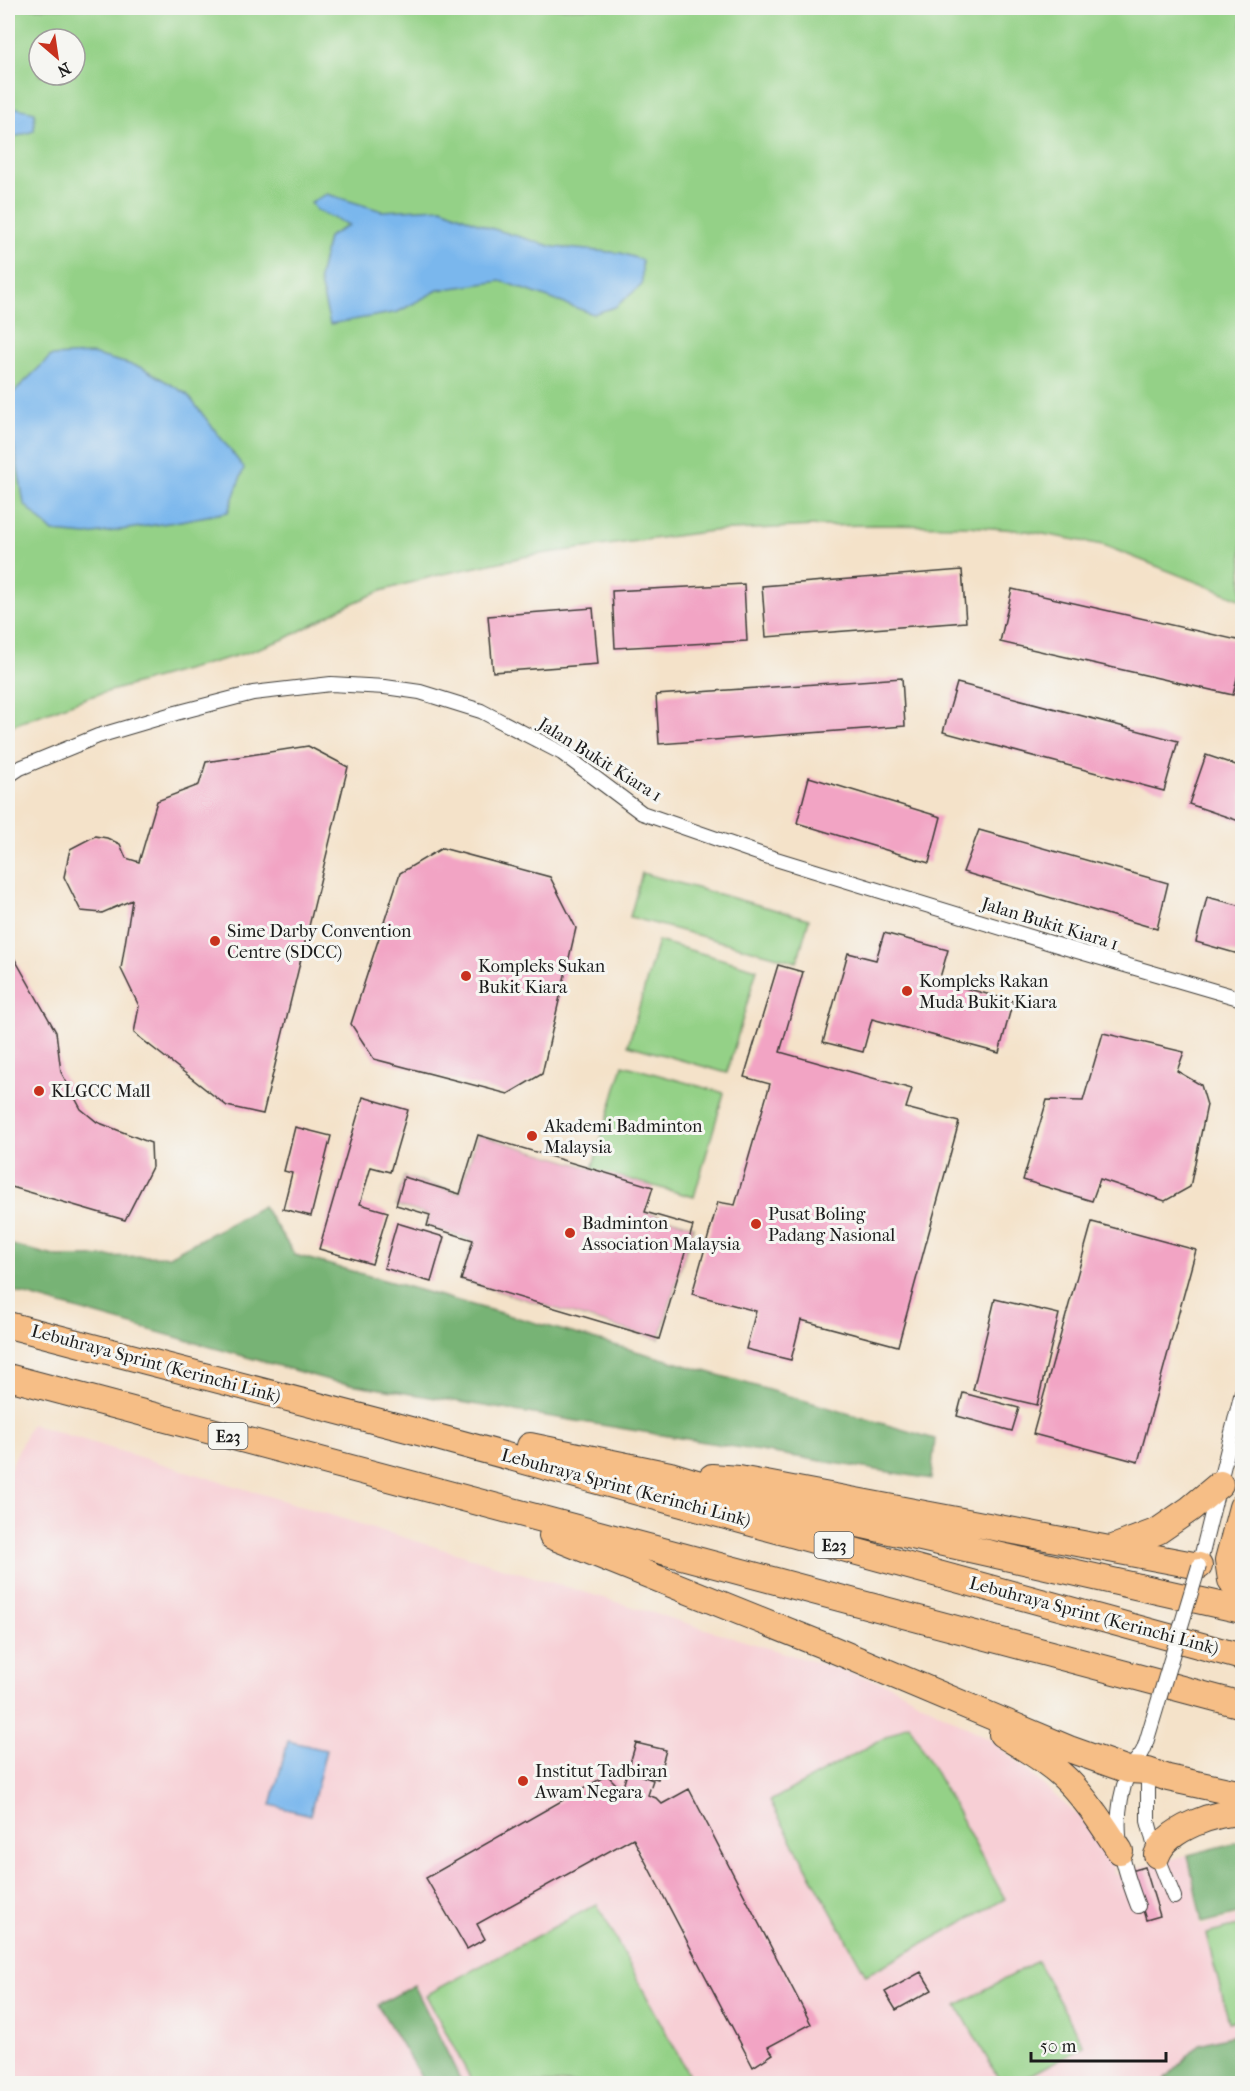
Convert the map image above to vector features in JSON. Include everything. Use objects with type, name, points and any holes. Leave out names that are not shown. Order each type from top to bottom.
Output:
[{"type":"highway","name":"Lebuhraya Sprint (Kerinchi Link)","points":[[8,1325],[426,1434],[1242,1657]]},
{"type":"highway","name":"E23","points":[[8,1377],[1242,1704]]},
{"type":"highway","points":[[426,1434],[484,1437],[670,1475],[756,1501],[1242,1610]]},
{"type":"highway","points":[[670,1475],[740,1479],[1199,1566]]},
{"type":"highway","points":[[1113,1548],[1158,1531],[1191,1509],[1220,1484]]},
{"type":"highway","points":[[448,1495],[825,1646],[1069,1749],[1141,1761],[1168,1778],[1242,1794]]},
{"type":"highway","points":[[1242,1507],[1228,1560],[1231,1580],[1242,1597]]},
{"type":"highway","points":[[979,1711],[989,1725],[1051,1765],[1067,1779],[1094,1811],[1120,1851]]},
{"type":"highway","points":[[1157,1855],[1159,1848],[1169,1839],[1199,1821],[1242,1812]]},
{"type":"street","name":"Jalan Bukit Kiara 1","points":[[8,776],[20,768],[98,736],[253,693],[331,684],[420,692],[481,711],[562,753],[642,813],[789,863],[1242,999]]},
{"type":"street","points":[[1138,1906],[1120,1851],[1118,1817],[1141,1761],[1199,1566],[1242,1392]]},
{"type":"street","points":[[1141,1761],[1148,1821],[1157,1855],[1174,1897]]},
{"type":"shaded area","name":"Institut Tadbiran Awam Negara","points":[[31,1424],[890,1685],[994,1742],[1083,1820],[1109,1853],[1116,1874],[1187,1855],[1201,1926],[1242,1915],[1242,2032],[1200,2045],[1161,2084],[8,2083],[8,1472]]},
{"type":"green space","points":[[8,8],[1242,8],[1242,600],[1103,545],[1027,531],[968,526],[873,525],[712,531],[533,555],[434,576],[381,591],[344,607],[287,638],[246,653],[89,697],[8,727]]},
{"type":"green space","name":"Kompleks Sukan Bukit Kiara","points":[[642,873],[809,919],[797,962],[630,917]]},
{"type":"green space","points":[[658,941],[757,969],[727,1073],[628,1045]]},
{"type":"green space","name":"Badminton Association Malaysia","points":[[623,1065],[724,1093],[694,1197],[617,1176],[645,1212],[693,1226],[659,1339],[461,1280],[473,1240],[427,1226],[430,1215],[396,1205],[404,1177],[460,1193],[478,1135],[592,1169]]},
{"type":"green space","points":[[263,1206],[295,1255],[664,1359],[935,1439],[931,1479],[332,1381],[8,1290],[8,1244],[58,1257],[169,1256]]},
{"type":"green space","points":[[909,1724],[1005,1899],[866,1975],[770,1801]]},
{"type":"green space","points":[[1242,1841],[1242,1913],[1202,1923],[1188,1855]]},
{"type":"green space","points":[[597,1904],[693,2083],[473,2083],[426,1995]]},
{"type":"green space","points":[[1242,1925],[1242,2018],[1229,2022],[1206,1934]]},
{"type":"green space","points":[[1037,1961],[1084,2046],[1015,2083],[1001,2083],[957,2005]]},
{"type":"green space","points":[[414,1985],[462,2083],[416,2083],[421,2077],[378,2005]]},
{"type":"green space","points":[[1242,2033],[1242,2083],[1161,2083],[1200,2044]]},
{"type":"water","points":[[8,106],[35,112],[34,131],[8,139]]},
{"type":"water","points":[[327,194],[382,211],[442,208],[487,227],[554,247],[621,253],[642,260],[642,285],[615,307],[593,314],[501,281],[438,290],[398,312],[330,324],[319,279],[328,237],[349,225],[316,210],[311,202]]},
{"type":"water","points":[[92,354],[143,368],[187,394],[244,468],[228,512],[87,535],[53,532],[24,504],[12,434],[8,432],[8,394],[13,393],[51,356]]},
{"type":"water","points":[[288,1741],[326,1750],[310,1815],[271,1805]]},
{"type":"building","points":[[962,570],[966,622],[766,637],[762,586]]},
{"type":"building","points":[[744,584],[747,641],[615,648],[612,591]]},
{"type":"building","points":[[1012,589],[1242,641],[1242,657],[1233,695],[1000,642]]},
{"type":"building","points":[[593,608],[598,664],[493,672],[488,616]]},
{"type":"building","points":[[902,678],[905,726],[659,744],[656,695]]},
{"type":"building","points":[[957,683],[1178,741],[1164,791],[943,732]]},
{"type":"building","name":"Sime Darby Convention Centre (SDCC)","points":[[308,746],[348,767],[263,1114],[227,1106],[134,1033],[139,1006],[121,969],[132,900],[102,913],[81,911],[64,877],[70,849],[95,836],[120,844],[126,858],[139,862],[157,801],[199,785],[206,762]]},
{"type":"building","points":[[1206,755],[1242,767],[1242,822],[1189,804]]},
{"type":"building","points":[[809,777],[941,817],[929,863],[797,823]]},
{"type":"building","points":[[979,830],[1168,883],[1157,929],[963,872]]},
{"type":"building","name":"Kompleks Sukan Bukit Kiara","points":[[442,848],[550,877],[576,928],[542,1074],[508,1094],[374,1059],[351,1024],[400,873]]},
{"type":"building","points":[[1207,897],[1242,906],[1242,955],[1196,942]]},
{"type":"building","name":"Kompleks Rakan Muda Bukit Kiara","points":[[884,933],[948,950],[939,981],[1013,1001],[999,1053],[872,1019],[863,1052],[823,1042],[848,953],[876,960]]},
{"type":"building","name":"KLGCC Mall","points":[[8,947],[56,1032],[61,1072],[81,1109],[97,1122],[151,1143],[152,1167],[125,1220],[8,1186]]},
{"type":"building","points":[[778,965],[803,972],[780,1052],[912,1089],[906,1108],[959,1122],[898,1346],[801,1320],[791,1360],[746,1349],[756,1311],[692,1294],[718,1202],[735,1205],[770,1084],[744,1077]]},
{"type":"building","points":[[1103,1033],[1184,1052],[1177,1071],[1201,1085],[1207,1105],[1190,1187],[1165,1201],[1100,1179],[1092,1201],[1023,1180],[1047,1100],[1083,1101]]},
{"type":"building","points":[[363,1097],[408,1110],[390,1172],[371,1167],[360,1204],[388,1212],[372,1264],[319,1249]]},
{"type":"building","points":[[295,1127],[331,1136],[311,1216],[283,1209],[292,1173],[284,1171]]},
{"type":"building","name":"Badminton Association Malaysia","points":[[478,1135],[653,1187],[645,1212],[693,1226],[659,1339],[461,1280],[473,1240],[427,1226],[430,1215],[396,1205],[404,1177],[460,1194]]},
{"type":"building","points":[[1092,1222],[1196,1250],[1138,1462],[1033,1434]]},
{"type":"building","points":[[397,1223],[444,1237],[431,1282],[384,1268]]},
{"type":"building","points":[[995,1299],[1059,1314],[1037,1405],[973,1390]]},
{"type":"building","points":[[963,1393],[1019,1408],[1012,1431],[957,1416]]},
{"type":"building","points":[[636,1743],[666,1750],[658,1779],[631,1772],[653,1780],[648,1795],[656,1798],[662,1804],[689,1789],[811,2024],[768,2047],[773,2054],[753,2067],[633,1838],[477,1924],[485,1939],[467,1949],[426,1878],[607,1775],[622,1790]]},
{"type":"building","points":[[1145,1867],[1160,1916],[1146,1920],[1131,1871]]},
{"type":"building","points":[[921,1972],[932,1990],[896,2010],[885,1992]]},
{"type":"place","name":"Sime Darby Convention Centre (SDCC)","points":[[215,941]]},
{"type":"place","name":"Kompleks Sukan Bukit Kiara","points":[[466,976]]},
{"type":"place","name":"Kompleks Rakan Muda Bukit Kiara","points":[[907,991]]},
{"type":"place","name":"KLGCC Mall","points":[[39,1091]]},
{"type":"place","name":"Akademi Badminton Malaysia","points":[[532,1136]]},
{"type":"place","name":"Pusat Boling Padang Nasional","points":[[756,1224]]},
{"type":"place","name":"Badminton Association Malaysia","points":[[570,1233]]},
{"type":"place","name":"Institut Tadbiran Awam Negara","points":[[523,1781]]}]
